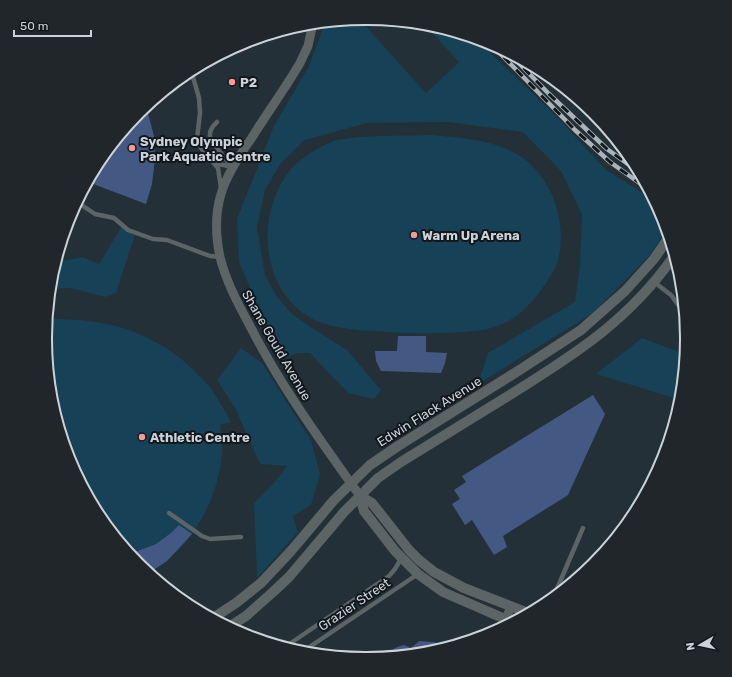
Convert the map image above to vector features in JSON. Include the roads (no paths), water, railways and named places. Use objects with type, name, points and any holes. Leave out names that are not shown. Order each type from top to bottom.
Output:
[{"type":"street","name":"Shane Gould Avenue","points":[[311,30],[308,46],[300,63],[232,167],[221,194],[217,229],[220,257],[231,290],[271,365],[298,408],[360,496]]},
{"type":"street","name":"Edwin Flack Avenue","points":[[218,615],[236,603],[261,583],[291,551],[334,500],[370,465],[581,330],[625,291],[665,244]]},
{"type":"street","points":[[235,623],[246,616],[289,578],[325,534],[378,478],[401,462],[557,366],[593,341],[615,323],[654,282],[670,261]]},
{"type":"street","points":[[642,272],[654,282]]},
{"type":"street","points":[[360,496],[364,511],[401,559],[444,592],[503,621]]},
{"type":"street","points":[[360,496],[372,503],[419,560],[434,572],[453,583],[522,611]]},
{"type":"street","points":[[415,571],[419,560]]},
{"type":"street","points":[[508,618],[511,607]]},
{"type":"lane","points":[[194,77],[199,98],[200,113],[197,139],[201,148],[215,164],[219,173],[221,194]]},
{"type":"lane","points":[[217,122],[210,130],[210,137],[212,143],[232,167]]},
{"type":"lane","points":[[215,164],[232,167]]},
{"type":"lane","points":[[82,206],[95,214],[114,218],[128,230],[153,239],[167,240],[210,256],[220,257]]},
{"type":"lane","points":[[654,282],[671,295],[678,304]]},
{"type":"lane","points":[[170,513],[206,538],[241,538]]},
{"type":"lane","points":[[557,587],[582,528]]},
{"type":"lane","points":[[292,643],[389,576],[401,559]]},
{"type":"lane","name":"Grazier Street","points":[[309,647],[415,571]]},
{"type":"railway","points":[[503,56],[575,130],[610,162],[636,181]]},
{"type":"railway","points":[[522,67],[607,149],[626,163]]},
{"type":"place","name":"P2","points":[[232,82]]},
{"type":"place","name":"Sydney Olympic Park Aquatic Centre","points":[[132,148]]},
{"type":"place","name":"Warm Up Arena","points":[[414,235]]},
{"type":"place","name":"Athletic Centre","points":[[142,437]]}]
